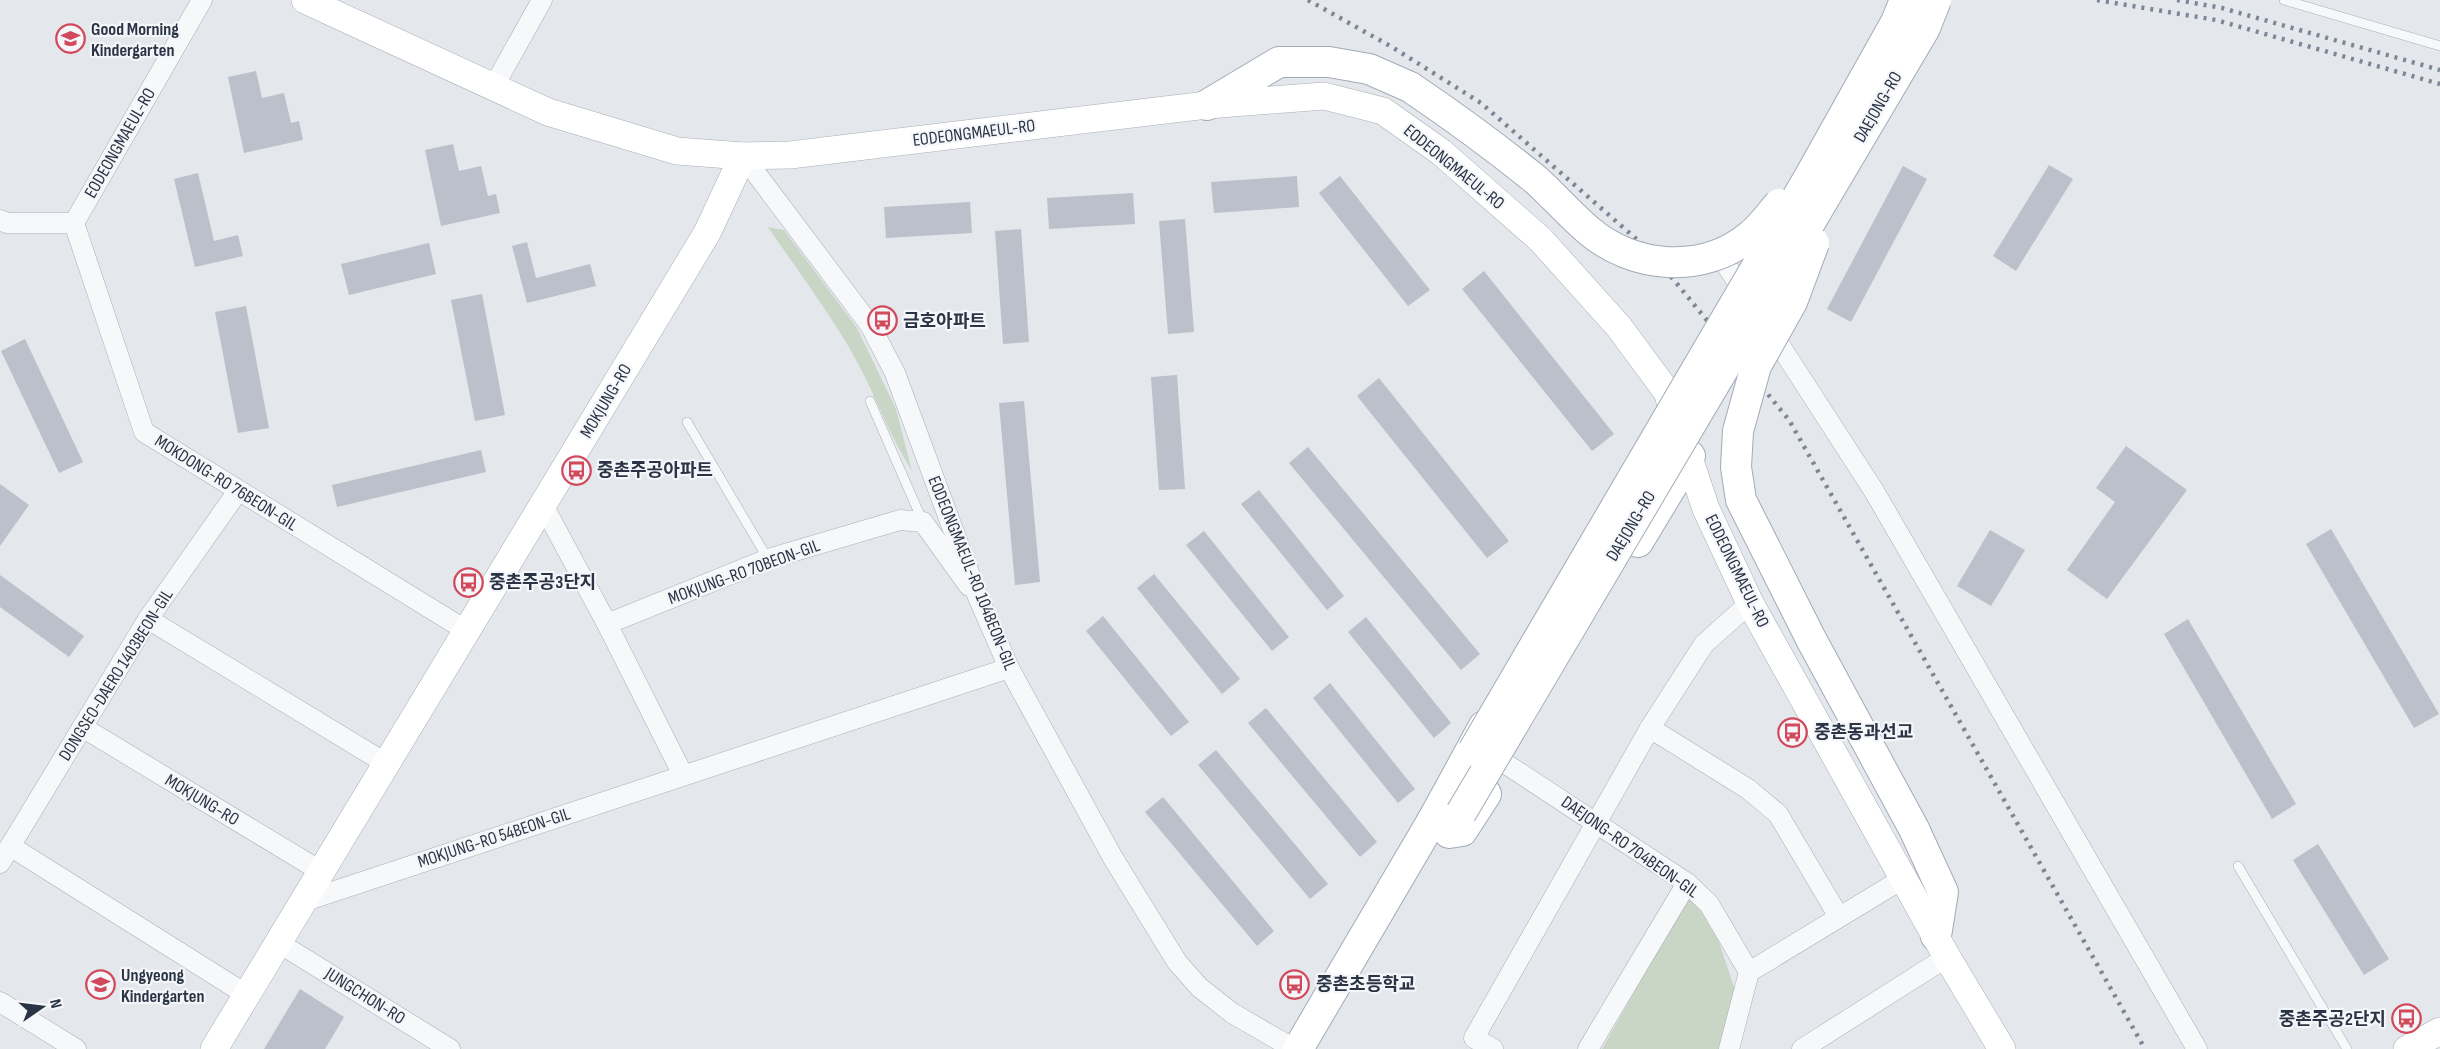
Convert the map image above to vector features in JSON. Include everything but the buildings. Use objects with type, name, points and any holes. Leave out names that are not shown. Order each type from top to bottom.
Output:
[{"type":"main road","name":"EODEONGMAEUL-RO","points":[[305,0],[548,112],[677,151],[743,156],[790,155],[1208,105],[1324,96],[1383,111],[1441,152],[1541,240],[1619,327],[1667,392],[1706,509],[1750,603],[1997,1047]]},
{"type":"main road","name":"DAEJONG-RO","points":[[1818,185],[1905,0]]},
{"type":"main road","name":"DAEJONG-RO","points":[[1321,1049],[1446,818],[1818,185],[1925,28],[1936,0]]},
{"type":"main road","points":[[1208,105],[1279,62],[1329,62],[1369,69],[1410,87],[1480,135],[1537,181],[1589,231],[1620,252],[1648,261],[1700,260],[1726,251],[1752,234],[1781,201],[1818,185],[1812,248],[1792,302],[1756,366],[1738,431],[1736,467],[1742,500],[1774,566],[1914,829],[1943,892],[1941,947]]},
{"type":"main road","name":"MOKJUNG-RO","points":[[214,1049],[707,234],[743,156]]},
{"type":"main road","points":[[1667,392],[1446,818],[1462,831],[1506,764],[1690,456]]},
{"type":"main road","name":"DAEJONG-RO","points":[[1298,1049],[1446,818]]},
{"type":"main road","points":[[2408,1048],[2440,1030]]},
{"type":"street","name":"EODEONGMAEUL-RO","points":[[74,224],[202,0]]},
{"type":"street","points":[[494,86],[542,0]]},
{"type":"street","name":"EODEONGMAEUL-RO 104BEON-GIL","points":[[743,156],[870,325],[896,373],[978,597],[1009,668],[1113,858],[1177,962],[1199,987],[1232,1013],[1294,1049]]},
{"type":"street","points":[[0,219],[7,223],[74,224]]},
{"type":"street","name":"MOKDONG-RO 76BEON-GIL","points":[[74,224],[144,432],[467,631]]},
{"type":"street","points":[[1726,265],[1799,372],[1874,491],[2197,1049]]},
{"type":"street","name":"DONGSEO-DAERO 1403BEON-GIL","points":[[5,854],[148,619],[238,491]]},
{"type":"street","points":[[543,505],[607,624],[683,775]]},
{"type":"street","name":"MOKJUNG-RO 70BEON-GIL","points":[[607,624],[768,559],[900,520],[923,522]]},
{"type":"street","points":[[923,522],[948,560],[978,597]]},
{"type":"street","points":[[1493,1049],[1474,1038],[1596,821],[1650,728],[1704,644],[1750,603]]},
{"type":"street","points":[[148,619],[387,764]]},
{"type":"street","name":"MOKJUNG-RO 54BEON-GIL","points":[[304,901],[1009,668]]},
{"type":"street","name":"MOKJUNG-RO","points":[[82,728],[322,872]]},
{"type":"street","points":[[1650,728],[1748,789],[1778,814],[1839,917]]},
{"type":"street","name":"DAEJONG-RO 704BEON-GIL","points":[[1506,764],[1596,821],[1687,883],[1709,904],[1749,972]]},
{"type":"street","points":[[5,854],[247,995]]},
{"type":"street","points":[[1729,1049],[1749,972],[1904,878]]},
{"type":"street","points":[[1588,1049],[1687,883]]},
{"type":"street","name":"JUNGCHON-RO","points":[[279,943],[450,1049]]},
{"type":"street","points":[[1802,1049],[1941,947]]},
{"type":"street","points":[[0,1002],[76,1049]]},
{"type":"lane","points":[[2283,0],[2440,46]]},
{"type":"lane","points":[[870,401],[923,522]]},
{"type":"lane","points":[[687,422],[768,559]]},
{"type":"lane","points":[[2238,866],[2347,1049]]},
{"type":"green space","points":[[768,227],[784,230],[857,328],[896,409],[912,471],[843,337]]},
{"type":"green space","points":[[1690,893],[1719,942],[1736,993],[1719,1049],[1602,1049]]},
{"type":"railway","points":[[1308,0],[1392,47],[1481,103],[1650,251],[1789,420],[2145,1049]]},
{"type":"railway","points":[[2097,0],[2216,20],[2440,84]]},
{"type":"railway","points":[[2177,0],[2222,8],[2440,70]]},
{"type":"place","name":"Good Morning Kindergarten","points":[[70,39]]},
{"type":"place","name":"금호아파트","points":[[882,321]]},
{"type":"place","name":"중촌주공아파트","points":[[576,470]]},
{"type":"place","name":"중촌주공3단지","points":[[468,582]]},
{"type":"place","name":"중촌동과선교","points":[[1793,732]]},
{"type":"place","name":"중촌초등학교","points":[[1295,984]]},
{"type":"place","name":"Ungyeong Kindergarten","points":[[100,985]]},
{"type":"place","name":"중촌주공2단지","points":[[2407,1019]]}]
